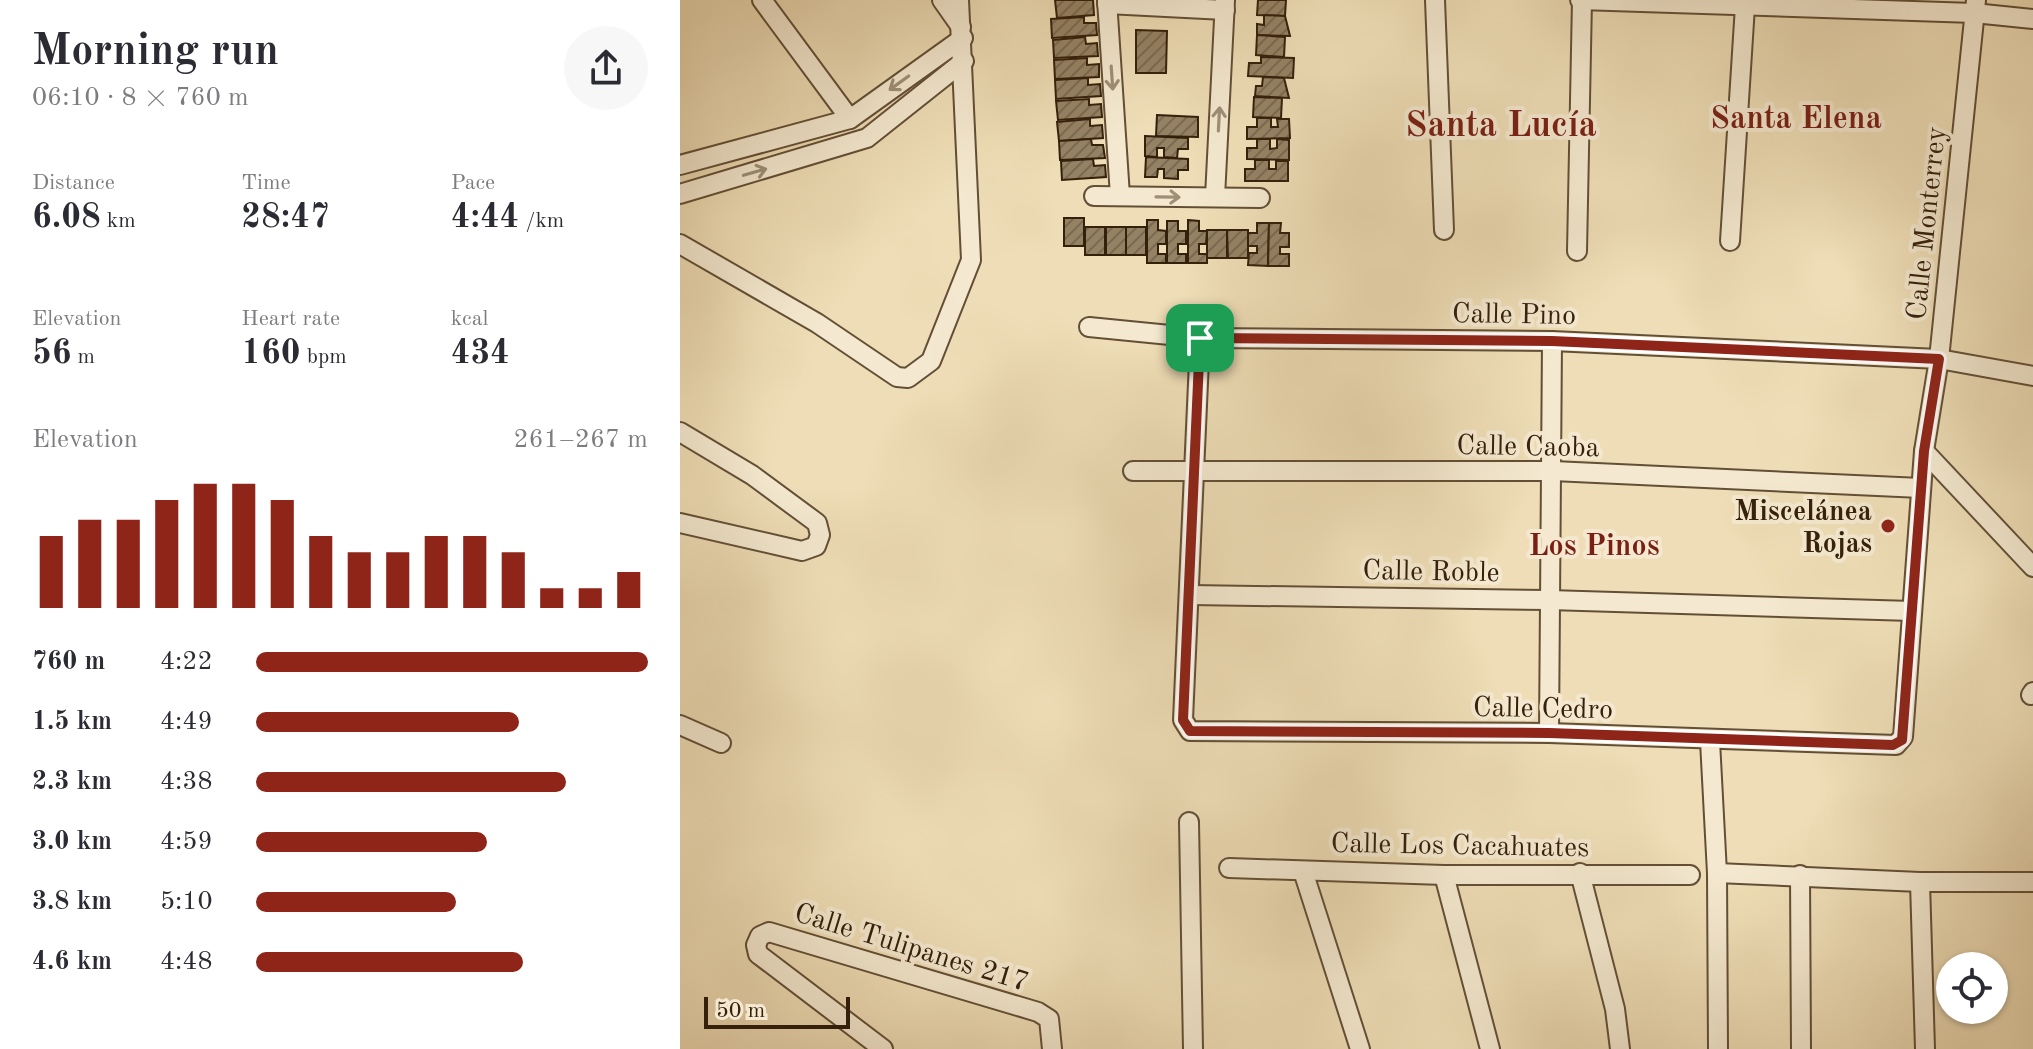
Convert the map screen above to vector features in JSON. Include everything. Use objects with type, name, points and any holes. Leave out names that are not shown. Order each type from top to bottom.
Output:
[{"type":"street","points":[[762,0],[850,119]]},
{"type":"street","points":[[942,0],[962,33]]},
{"type":"street","points":[[680,244],[817,323],[897,377],[908,378],[922,371],[938,350],[971,260],[959,0]]},
{"type":"street","points":[[1435,0],[1444,230]]},
{"type":"street","points":[[1577,251],[1581,0],[1745,6],[1770,3],[1975,6],[2033,19]]},
{"type":"street","points":[[1120,196],[1107,2],[1225,5],[1215,197]]},
{"type":"street","points":[[1730,241],[1745,6]]},
{"type":"street","name":"Calle Monterrey","points":[[1899,743],[1903,737],[1924,451],[1939,359],[1975,6]]},
{"type":"street","points":[[680,165],[850,119],[962,33]]},
{"type":"street","points":[[680,173],[685,192],[867,138],[936,80],[964,61]]},
{"type":"street","points":[[1094,196],[1260,198]]},
{"type":"street","name":"Calle Pino","points":[[1089,327],[1200,338],[1552,341],[1939,359],[2033,376]]},
{"type":"street","points":[[1190,595],[1200,338]]},
{"type":"street","points":[[1549,733],[1552,341]]},
{"type":"street","points":[[680,432],[752,475],[821,529],[816,546],[802,551],[680,523]]},
{"type":"street","points":[[1924,451],[2033,567]]},
{"type":"street","name":"Calle Caoba","points":[[1133,471],[1553,471],[1921,488]]},
{"type":"street","name":"Calle Roble","points":[[1190,595],[1549,600],[1912,611]]},
{"type":"street","name":"Calle Cedro","points":[[1190,595],[1183,720],[1185,728],[1196,732],[1549,733],[1710,741],[1899,743]]},
{"type":"street","points":[[680,725],[721,743]]},
{"type":"street","points":[[1710,741],[1717,873],[1718,1049]]},
{"type":"street","points":[[1189,822],[1193,1049]]},
{"type":"street","name":"Calle Los Cacahuates","points":[[1229,868],[1444,875],[1690,875]]},
{"type":"street","points":[[1303,871],[1360,1049]]},
{"type":"street","points":[[1580,873],[1615,1009],[1620,1049]]},
{"type":"street","points":[[1717,873],[1920,882],[2033,882]]},
{"type":"street","points":[[1444,875],[1490,1049]]},
{"type":"street","points":[[1800,875],[1801,1049]]},
{"type":"street","points":[[1920,882],[1925,1049]]},
{"type":"street","name":"Calle Tulipanes 217","points":[[883,1049],[758,954],[756,945],[760,936],[769,932],[1038,1012],[1049,1019],[1052,1049]]},
{"type":"building","points":[[1055,0],[1093,0],[1094,15],[1057,18]]},
{"type":"building","points":[[1258,0],[1286,0],[1285,16],[1257,15]]},
{"type":"building","points":[[1264,15],[1285,16],[1290,36],[1257,35],[1257,24],[1264,25]]},
{"type":"building","points":[[1084,17],[1084,23],[1096,23],[1097,35],[1052,38],[1051,19]]},
{"type":"building","points":[[1136,30],[1167,31],[1166,73],[1136,73]]},
{"type":"building","points":[[1257,35],[1285,37],[1284,57],[1256,55]]},
{"type":"building","points":[[1085,37],[1086,44],[1097,43],[1098,56],[1054,58],[1053,40]]},
{"type":"building","points":[[1261,57],[1294,58],[1293,78],[1248,76],[1249,63],[1261,63]]},
{"type":"building","points":[[1087,58],[1087,65],[1099,64],[1099,77],[1055,79],[1054,60]]},
{"type":"building","points":[[1263,77],[1284,78],[1289,98],[1255,96],[1256,86],[1262,86]]},
{"type":"building","points":[[1088,78],[1088,85],[1100,84],[1101,96],[1056,99],[1055,80]]},
{"type":"building","points":[[1254,97],[1282,98],[1281,118],[1253,117]]},
{"type":"building","points":[[1089,99],[1089,105],[1101,104],[1102,117],[1058,120],[1056,101]]},
{"type":"building","points":[[1157,115],[1198,117],[1198,137],[1156,136]]},
{"type":"building","points":[[1257,118],[1271,118],[1271,127],[1278,127],[1277,119],[1289,119],[1290,138],[1247,139],[1247,127],[1257,127]]},
{"type":"building","points":[[1090,119],[1090,126],[1102,125],[1103,138],[1059,141],[1057,122]]},
{"type":"building","points":[[1145,136],[1188,138],[1188,149],[1178,149],[1177,158],[1164,157],[1164,148],[1157,148],[1157,157],[1145,156]]},
{"type":"building","points":[[1091,139],[1092,145],[1103,145],[1105,158],[1060,160],[1059,141]]},
{"type":"building","points":[[1257,139],[1270,139],[1270,149],[1277,148],[1277,139],[1289,140],[1289,160],[1247,159],[1247,148],[1257,148]]},
{"type":"building","points":[[1146,157],[1188,159],[1188,170],[1178,170],[1178,179],[1164,178],[1164,169],[1158,169],[1157,177],[1145,177]]},
{"type":"building","points":[[1093,159],[1094,166],[1105,165],[1106,177],[1062,180],[1061,161]]},
{"type":"building","points":[[1255,160],[1269,160],[1269,169],[1276,169],[1276,161],[1288,161],[1288,181],[1245,181],[1245,169],[1255,169]]},
{"type":"building","points":[[1064,218],[1084,218],[1084,246],[1064,246]]},
{"type":"building","points":[[1147,220],[1158,220],[1158,230],[1166,231],[1166,244],[1158,244],[1158,254],[1166,254],[1166,263],[1147,263]]},
{"type":"building","points":[[1188,220],[1199,221],[1199,231],[1207,231],[1206,244],[1199,244],[1199,254],[1207,254],[1207,263],[1188,263]]},
{"type":"building","points":[[1167,221],[1178,221],[1178,231],[1186,231],[1186,244],[1178,244],[1178,254],[1186,254],[1186,263],[1167,263]]},
{"type":"building","points":[[1257,223],[1269,223],[1268,266],[1248,265],[1249,253],[1257,253],[1257,246],[1248,246],[1248,233],[1257,233]]},
{"type":"building","points":[[1269,223],[1281,223],[1280,233],[1289,233],[1289,247],[1280,247],[1280,254],[1289,254],[1289,266],[1268,266]]},
{"type":"building","points":[[1085,227],[1105,227],[1105,255],[1085,255]]},
{"type":"building","points":[[1106,227],[1126,227],[1126,255],[1106,255]]},
{"type":"building","points":[[1126,227],[1146,227],[1146,255],[1126,255]]},
{"type":"building","points":[[1207,230],[1227,230],[1227,258],[1207,258]]},
{"type":"building","points":[[1227,230],[1248,230],[1248,258],[1228,258]]},
{"type":"place","name":"Miscelánea Rojas","points":[[1888,526]]},
{"type":"district","name":"Santa Elena","points":[[1796,117]]},
{"type":"district","name":"Santa Lucía","points":[[1501,123]]},
{"type":"district","name":"Los Pinos","points":[[1594,545]]},
{"type":"route","points":[[1200,338],[1552,341],[1939,359],[1924,451],[1902,740],[1893,745],[1549,733],[1190,731],[1185,728],[1183,720],[1200,338]]}]
